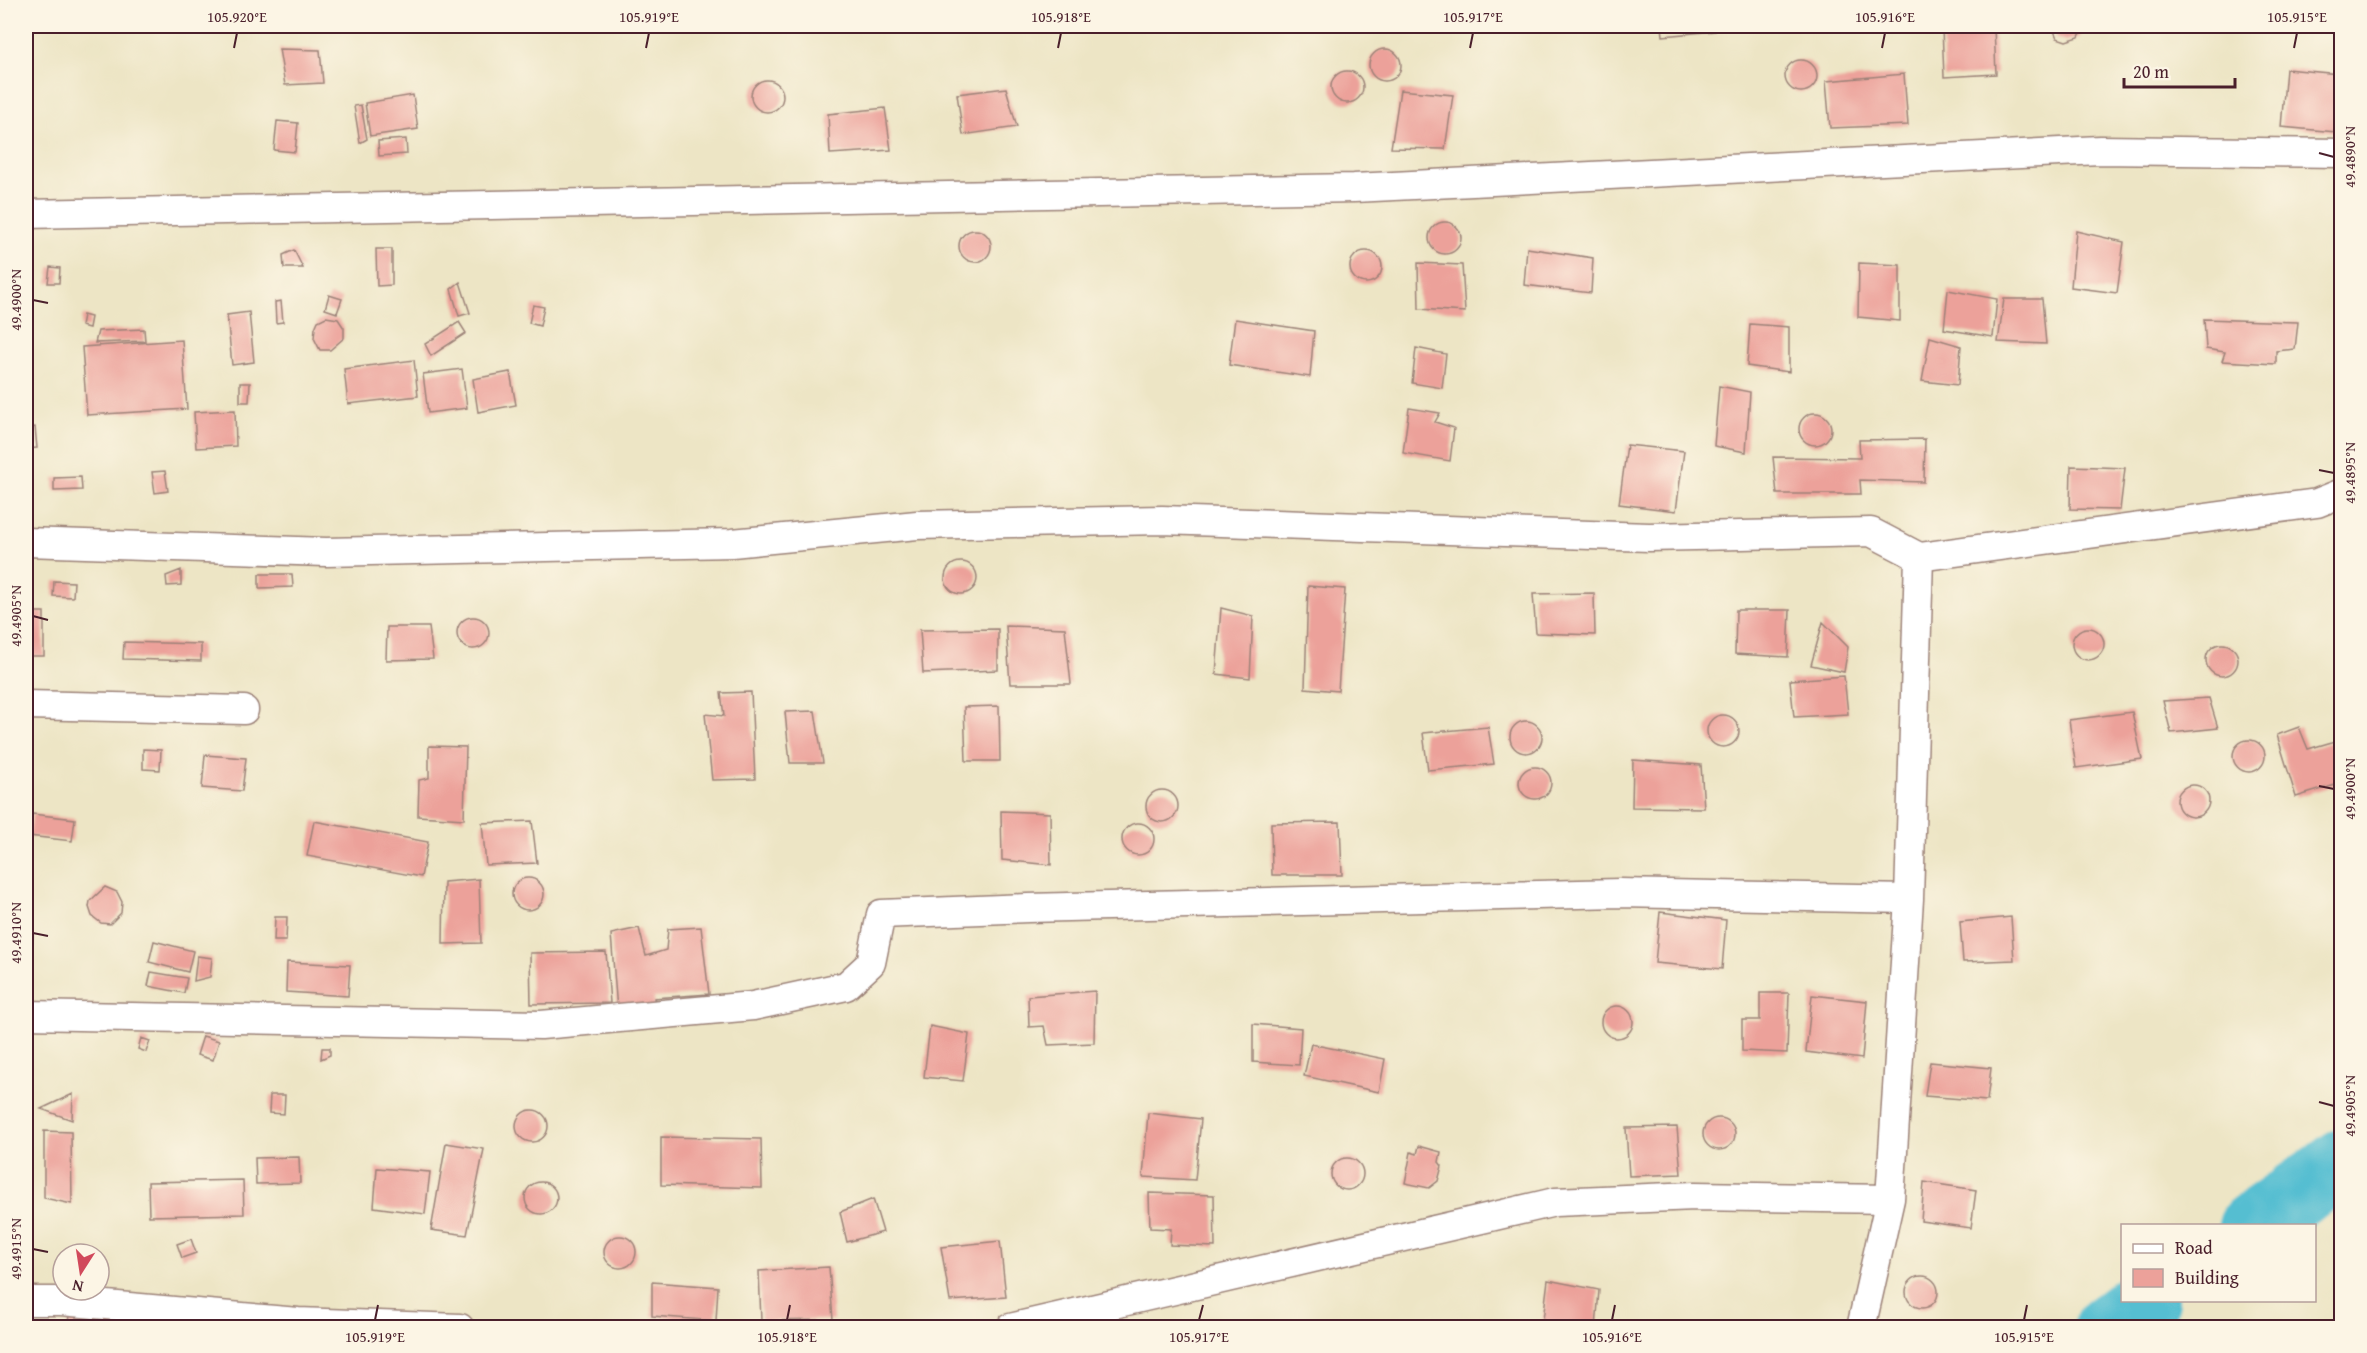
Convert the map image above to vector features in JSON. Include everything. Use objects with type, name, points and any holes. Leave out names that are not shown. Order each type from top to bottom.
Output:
[{"type":"street","points":[[26,214],[1354,188],[2100,150],[2342,153]]},
{"type":"street","points":[[26,542],[350,551],[732,543],[917,525],[1162,520],[1649,537],[1871,532],[1919,557],[2317,503],[2342,492]]},
{"type":"street","points":[[1861,1328],[1890,1198],[1909,899],[1919,557]]},
{"type":"street","points":[[26,705],[244,710]]},
{"type":"street","points":[[26,1015],[541,1025],[753,1006],[846,986],[871,963],[881,914],[1028,908],[1620,893],[1909,899]]},
{"type":"street","points":[[1010,1328],[1555,1202],[1695,1196],[1890,1198]]},
{"type":"street","points":[[26,1301],[61,1301],[340,1326],[460,1328]]},
{"type":"building","points":[[1662,26],[1714,26],[1715,31],[1663,36]]},
{"type":"building","points":[[2052,26],[2083,27],[2079,37],[2066,41],[2057,38]]},
{"type":"building","points":[[1994,27],[1996,74],[1944,77],[1942,28]]},
{"type":"building","points":[[279,49],[320,50],[323,83],[285,85]]},
{"type":"building","points":[[1385,49],[1396,54],[1401,65],[1396,76],[1385,81],[1374,76],[1369,65],[1374,54]]},
{"type":"building","points":[[1801,60],[1812,65],[1817,76],[1812,87],[1801,92],[1790,87],[1785,76],[1790,65]]},
{"type":"building","points":[[2286,69],[2339,74],[2336,132],[2281,127]]},
{"type":"building","points":[[1347,71],[1358,76],[1363,87],[1358,98],[1347,103],[1336,98],[1331,87],[1336,76]]},
{"type":"building","points":[[1904,74],[1908,125],[1830,128],[1826,81]]},
{"type":"building","points":[[767,80],[778,85],[783,96],[778,107],[767,112],[756,107],[751,96],[756,85]]},
{"type":"building","points":[[1006,88],[1017,127],[963,135],[957,94]]},
{"type":"building","points":[[1400,90],[1453,95],[1445,149],[1391,148]]},
{"type":"building","points":[[413,95],[418,129],[370,136],[365,103]]},
{"type":"building","points":[[361,105],[367,139],[360,143],[354,106]]},
{"type":"building","points":[[885,108],[891,150],[830,154],[828,114]]},
{"type":"building","points":[[277,121],[298,123],[295,152],[274,150]]},
{"type":"building","points":[[406,139],[407,154],[379,156],[378,141]]},
{"type":"building","points":[[1445,222],[1456,227],[1461,238],[1456,249],[1445,254],[1434,249],[1429,238],[1434,227]]},
{"type":"building","points":[[975,230],[986,235],[991,246],[986,257],[975,262],[964,257],[959,246],[964,235]]},
{"type":"building","points":[[2076,231],[2124,242],[2117,293],[2071,287]]},
{"type":"building","points":[[1527,248],[1593,258],[1591,293],[1524,285]]},
{"type":"building","points":[[376,249],[392,249],[392,285],[377,286]]},
{"type":"building","points":[[294,250],[303,268],[284,268],[283,255]]},
{"type":"building","points":[[1366,251],[1377,256],[1382,267],[1377,278],[1366,283],[1355,278],[1350,267],[1355,256]]},
{"type":"building","points":[[1418,263],[1462,265],[1465,312],[1419,309]]},
{"type":"building","points":[[1859,263],[1900,265],[1900,321],[1858,317]]},
{"type":"building","points":[[50,267],[60,268],[59,283],[48,283]]},
{"type":"building","points":[[460,282],[470,313],[459,316],[451,289]]},
{"type":"building","points":[[1948,290],[1997,299],[1993,337],[1944,329]]},
{"type":"building","points":[[329,295],[342,299],[337,313],[325,309]]},
{"type":"building","points":[[2004,299],[2042,299],[2046,344],[1998,342]]},
{"type":"building","points":[[281,301],[283,322],[276,323],[275,302]]},
{"type":"building","points":[[533,305],[544,307],[540,326],[529,323]]},
{"type":"building","points":[[249,312],[254,362],[232,365],[227,315]]},
{"type":"building","points":[[83,315],[91,317],[89,328],[81,326]]},
{"type":"building","points":[[326,317],[338,319],[344,328],[344,338],[330,350],[320,350],[314,338],[315,328],[318,321]]},
{"type":"building","points":[[1235,319],[1314,331],[1310,377],[1229,365]]},
{"type":"building","points":[[2204,319],[2298,322],[2295,349],[2276,351],[2276,364],[2222,361],[2225,352],[2206,349]]},
{"type":"building","points":[[459,322],[466,333],[431,356],[425,344]]},
{"type":"building","points":[[1750,324],[1789,327],[1789,372],[1747,366]]},
{"type":"building","points":[[144,329],[145,341],[95,343],[98,331]]},
{"type":"building","points":[[1930,337],[1961,346],[1958,385],[1922,381]]},
{"type":"building","points":[[182,340],[187,409],[87,415],[82,347]]},
{"type":"building","points":[[1416,348],[1446,354],[1442,388],[1412,383]]},
{"type":"building","points":[[414,360],[418,396],[348,404],[344,369]]},
{"type":"building","points":[[462,369],[467,408],[428,413],[423,374]]},
{"type":"building","points":[[510,372],[516,405],[478,412],[473,379]]},
{"type":"building","points":[[31,381],[31,405],[26,405],[26,383]]},
{"type":"building","points":[[240,383],[250,383],[249,402],[240,402]]},
{"type":"building","points":[[1719,386],[1750,392],[1746,452],[1714,446]]},
{"type":"building","points":[[1409,408],[1440,413],[1435,422],[1454,428],[1450,461],[1403,453]]},
{"type":"building","points":[[235,410],[236,446],[196,448],[194,412]]},
{"type":"building","points":[[1815,413],[1826,418],[1831,429],[1826,440],[1815,445],[1804,440],[1799,429],[1804,418]]},
{"type":"building","points":[[35,427],[37,448],[26,449],[26,428]]},
{"type":"building","points":[[1925,439],[1924,482],[1860,480],[1861,494],[1777,494],[1773,457],[1860,458],[1859,440]]},
{"type":"building","points":[[1627,445],[1684,451],[1676,511],[1619,504]]},
{"type":"building","points":[[2071,466],[2125,468],[2120,510],[2070,509]]},
{"type":"building","points":[[165,471],[168,491],[155,493],[152,472]]},
{"type":"building","points":[[81,477],[82,490],[54,491],[54,478]]},
{"type":"building","points":[[961,562],[972,567],[977,578],[972,589],[961,594],[950,589],[945,578],[950,567]]},
{"type":"building","points":[[181,570],[181,585],[167,586],[166,576]]},
{"type":"building","points":[[259,574],[292,574],[293,587],[259,588]]},
{"type":"building","points":[[54,581],[74,582],[73,597],[53,596]]},
{"type":"building","points":[[1308,586],[1345,589],[1338,691],[1305,688]]},
{"type":"building","points":[[1594,593],[1595,635],[1536,633],[1533,594]]},
{"type":"building","points":[[1221,608],[1253,616],[1250,678],[1216,674]]},
{"type":"building","points":[[1736,610],[1790,610],[1788,657],[1735,654]]},
{"type":"building","points":[[26,612],[44,612],[44,656],[26,656]]},
{"type":"building","points":[[473,617],[484,622],[489,633],[484,644],[473,649],[462,644],[457,633],[462,622]]},
{"type":"building","points":[[1823,622],[1848,647],[1844,672],[1811,665]]},
{"type":"building","points":[[1006,626],[1065,628],[1071,684],[1010,684]]},
{"type":"building","points":[[387,627],[429,627],[433,659],[386,660]]},
{"type":"building","points":[[2088,628],[2099,633],[2104,644],[2099,655],[2088,660],[2077,655],[2072,644],[2077,633]]},
{"type":"building","points":[[998,629],[998,670],[923,673],[920,630]]},
{"type":"building","points":[[124,642],[201,644],[201,661],[123,659]]},
{"type":"building","points":[[2222,644],[2233,649],[2238,660],[2233,671],[2222,676],[2211,671],[2206,660],[2211,649]]},
{"type":"building","points":[[1844,676],[1848,714],[1794,717],[1790,680]]},
{"type":"building","points":[[751,692],[755,779],[712,780],[705,714],[724,716],[721,693]]},
{"type":"building","points":[[2209,698],[2218,728],[2171,733],[2163,701]]},
{"type":"building","points":[[999,706],[1000,761],[966,761],[964,707]]},
{"type":"building","points":[[815,711],[823,763],[790,763],[785,712]]},
{"type":"building","points":[[2132,712],[2142,759],[2076,768],[2069,720]]},
{"type":"building","points":[[1723,715],[1734,720],[1739,731],[1734,742],[1723,747],[1712,742],[1707,731],[1712,720]]},
{"type":"building","points":[[1526,721],[1537,726],[1542,737],[1537,748],[1526,753],[1515,748],[1510,737],[1515,726]]},
{"type":"building","points":[[1488,727],[1494,764],[1428,770],[1423,733]]},
{"type":"building","points":[[2299,727],[2308,749],[2342,739],[2342,783],[2296,797],[2277,735]]},
{"type":"building","points":[[2249,740],[2260,745],[2265,756],[2260,767],[2249,772],[2238,767],[2233,756],[2238,745]]},
{"type":"building","points":[[429,746],[466,747],[464,819],[418,816],[419,780],[429,778]]},
{"type":"building","points":[[143,749],[161,750],[160,770],[143,769]]},
{"type":"building","points":[[205,755],[246,758],[242,791],[202,788]]},
{"type":"building","points":[[1633,760],[1701,765],[1704,808],[1632,807]]},
{"type":"building","points":[[1535,767],[1546,772],[1551,783],[1546,794],[1535,799],[1524,794],[1519,783],[1524,772]]},
{"type":"building","points":[[2193,785],[2204,790],[2209,801],[2204,812],[2193,817],[2182,812],[2177,801],[2182,790]]},
{"type":"building","points":[[1162,790],[1173,795],[1178,806],[1173,817],[1162,822],[1151,817],[1146,806],[1151,795]]},
{"type":"building","points":[[1001,811],[1050,813],[1051,865],[1002,860]]},
{"type":"building","points":[[32,814],[75,819],[72,841],[29,836]]},
{"type":"building","points":[[314,821],[428,842],[421,877],[307,856]]},
{"type":"building","points":[[532,821],[537,863],[486,865],[482,823]]},
{"type":"building","points":[[1340,822],[1342,875],[1272,875],[1271,823]]},
{"type":"building","points":[[1138,823],[1149,828],[1154,839],[1149,850],[1138,855],[1127,850],[1122,839],[1127,828]]},
{"type":"building","points":[[528,878],[539,883],[544,894],[539,905],[528,910],[517,905],[512,894],[517,883]]},
{"type":"building","points":[[479,879],[481,943],[443,944],[444,882]]},
{"type":"building","points":[[105,887],[117,892],[122,902],[121,913],[110,924],[101,923],[92,916],[89,907],[90,901]]},
{"type":"building","points":[[1660,912],[1726,920],[1722,969],[1655,963]]},
{"type":"building","points":[[275,917],[287,917],[286,941],[274,941]]},
{"type":"building","points":[[2011,917],[2014,960],[1963,962],[1960,922]]},
{"type":"building","points":[[701,927],[709,994],[654,998],[655,1009],[617,1010],[611,934],[639,928],[646,956],[666,950],[668,929]]},
{"type":"building","points":[[26,932],[33,933],[30,978],[26,978]]},
{"type":"building","points":[[154,941],[193,951],[188,972],[149,962]]},
{"type":"building","points":[[606,952],[610,1003],[531,1004],[530,953]]},
{"type":"building","points":[[197,956],[212,958],[210,977],[194,981]]},
{"type":"building","points":[[287,962],[350,965],[348,996],[286,992]]},
{"type":"building","points":[[151,972],[187,978],[184,993],[148,986]]},
{"type":"building","points":[[1095,991],[1094,1043],[1048,1045],[1044,1026],[1029,1027],[1028,996]]},
{"type":"building","points":[[1760,993],[1789,993],[1787,1053],[1742,1051],[1742,1020],[1760,1020]]},
{"type":"building","points":[[1812,995],[1867,1001],[1862,1059],[1806,1052]]},
{"type":"building","points":[[1617,1006],[1628,1011],[1633,1022],[1628,1033],[1617,1038],[1606,1033],[1601,1022],[1606,1011]]},
{"type":"building","points":[[1253,1024],[1301,1028],[1299,1065],[1253,1062]]},
{"type":"building","points":[[930,1026],[969,1034],[963,1081],[924,1077]]},
{"type":"building","points":[[203,1036],[219,1041],[213,1060],[197,1055]]},
{"type":"building","points":[[141,1038],[150,1041],[146,1052],[138,1049]]},
{"type":"building","points":[[1311,1044],[1385,1059],[1379,1092],[1304,1076]]},
{"type":"building","points":[[322,1048],[330,1048],[330,1055],[321,1059]]},
{"type":"building","points":[[1930,1062],[1991,1068],[1987,1101],[1925,1096]]},
{"type":"building","points":[[73,1094],[72,1120],[41,1109]]},
{"type":"building","points":[[270,1095],[285,1095],[284,1114],[269,1113]]},
{"type":"building","points":[[532,1110],[543,1115],[548,1126],[543,1137],[532,1142],[521,1137],[516,1126],[521,1115]]},
{"type":"building","points":[[1148,1113],[1201,1119],[1195,1180],[1143,1177]]},
{"type":"building","points":[[1719,1118],[1730,1123],[1735,1134],[1730,1145],[1719,1150],[1708,1145],[1703,1134],[1708,1123]]},
{"type":"building","points":[[1677,1127],[1681,1174],[1629,1176],[1626,1128]]},
{"type":"building","points":[[44,1131],[71,1132],[72,1204],[44,1198]]},
{"type":"building","points":[[661,1137],[761,1139],[762,1188],[661,1185]]},
{"type":"building","points":[[446,1143],[484,1149],[467,1235],[431,1230]]},
{"type":"building","points":[[1419,1146],[1441,1152],[1439,1162],[1442,1166],[1438,1181],[1429,1188],[1405,1183],[1411,1152],[1417,1154]]},
{"type":"building","points":[[299,1157],[300,1183],[256,1184],[255,1158]]},
{"type":"building","points":[[1347,1158],[1358,1163],[1363,1174],[1358,1185],[1347,1190],[1336,1185],[1331,1174],[1336,1163]]},
{"type":"building","points":[[377,1168],[430,1172],[425,1214],[374,1207]]},
{"type":"building","points":[[243,1180],[244,1214],[149,1216],[148,1182]]},
{"type":"building","points":[[541,1182],[552,1187],[557,1198],[552,1209],[541,1214],[530,1209],[525,1198],[530,1187]]},
{"type":"building","points":[[1924,1182],[1976,1190],[1971,1228],[1921,1221]]},
{"type":"building","points":[[1149,1193],[1214,1195],[1215,1247],[1170,1245],[1171,1229],[1150,1228]]},
{"type":"building","points":[[873,1199],[883,1232],[847,1242],[840,1212]]},
{"type":"building","points":[[620,1236],[631,1241],[636,1252],[631,1263],[620,1268],[609,1263],[604,1252],[609,1241]]},
{"type":"building","points":[[191,1239],[196,1253],[182,1258],[177,1244]]},
{"type":"building","points":[[1000,1241],[1006,1297],[950,1301],[941,1247]]},
{"type":"building","points":[[829,1267],[833,1320],[761,1321],[759,1271]]},
{"type":"building","points":[[1922,1276],[1933,1281],[1938,1292],[1933,1303],[1922,1308],[1911,1303],[1906,1292],[1911,1281]]},
{"type":"building","points":[[1548,1280],[1599,1290],[1596,1328],[1542,1328]]},
{"type":"building","points":[[652,1282],[718,1287],[716,1321],[652,1316]]},
{"type":"building","points":[[69,1312],[125,1317],[124,1328],[68,1328]]},
{"type":"building","points":[[171,1321],[171,1328],[130,1328],[130,1322]]},
{"type":"waterway","points":[[2255,1224],[2342,1163]]},
{"type":"waterway","points":[[2107,1328],[2142,1302]]}]
